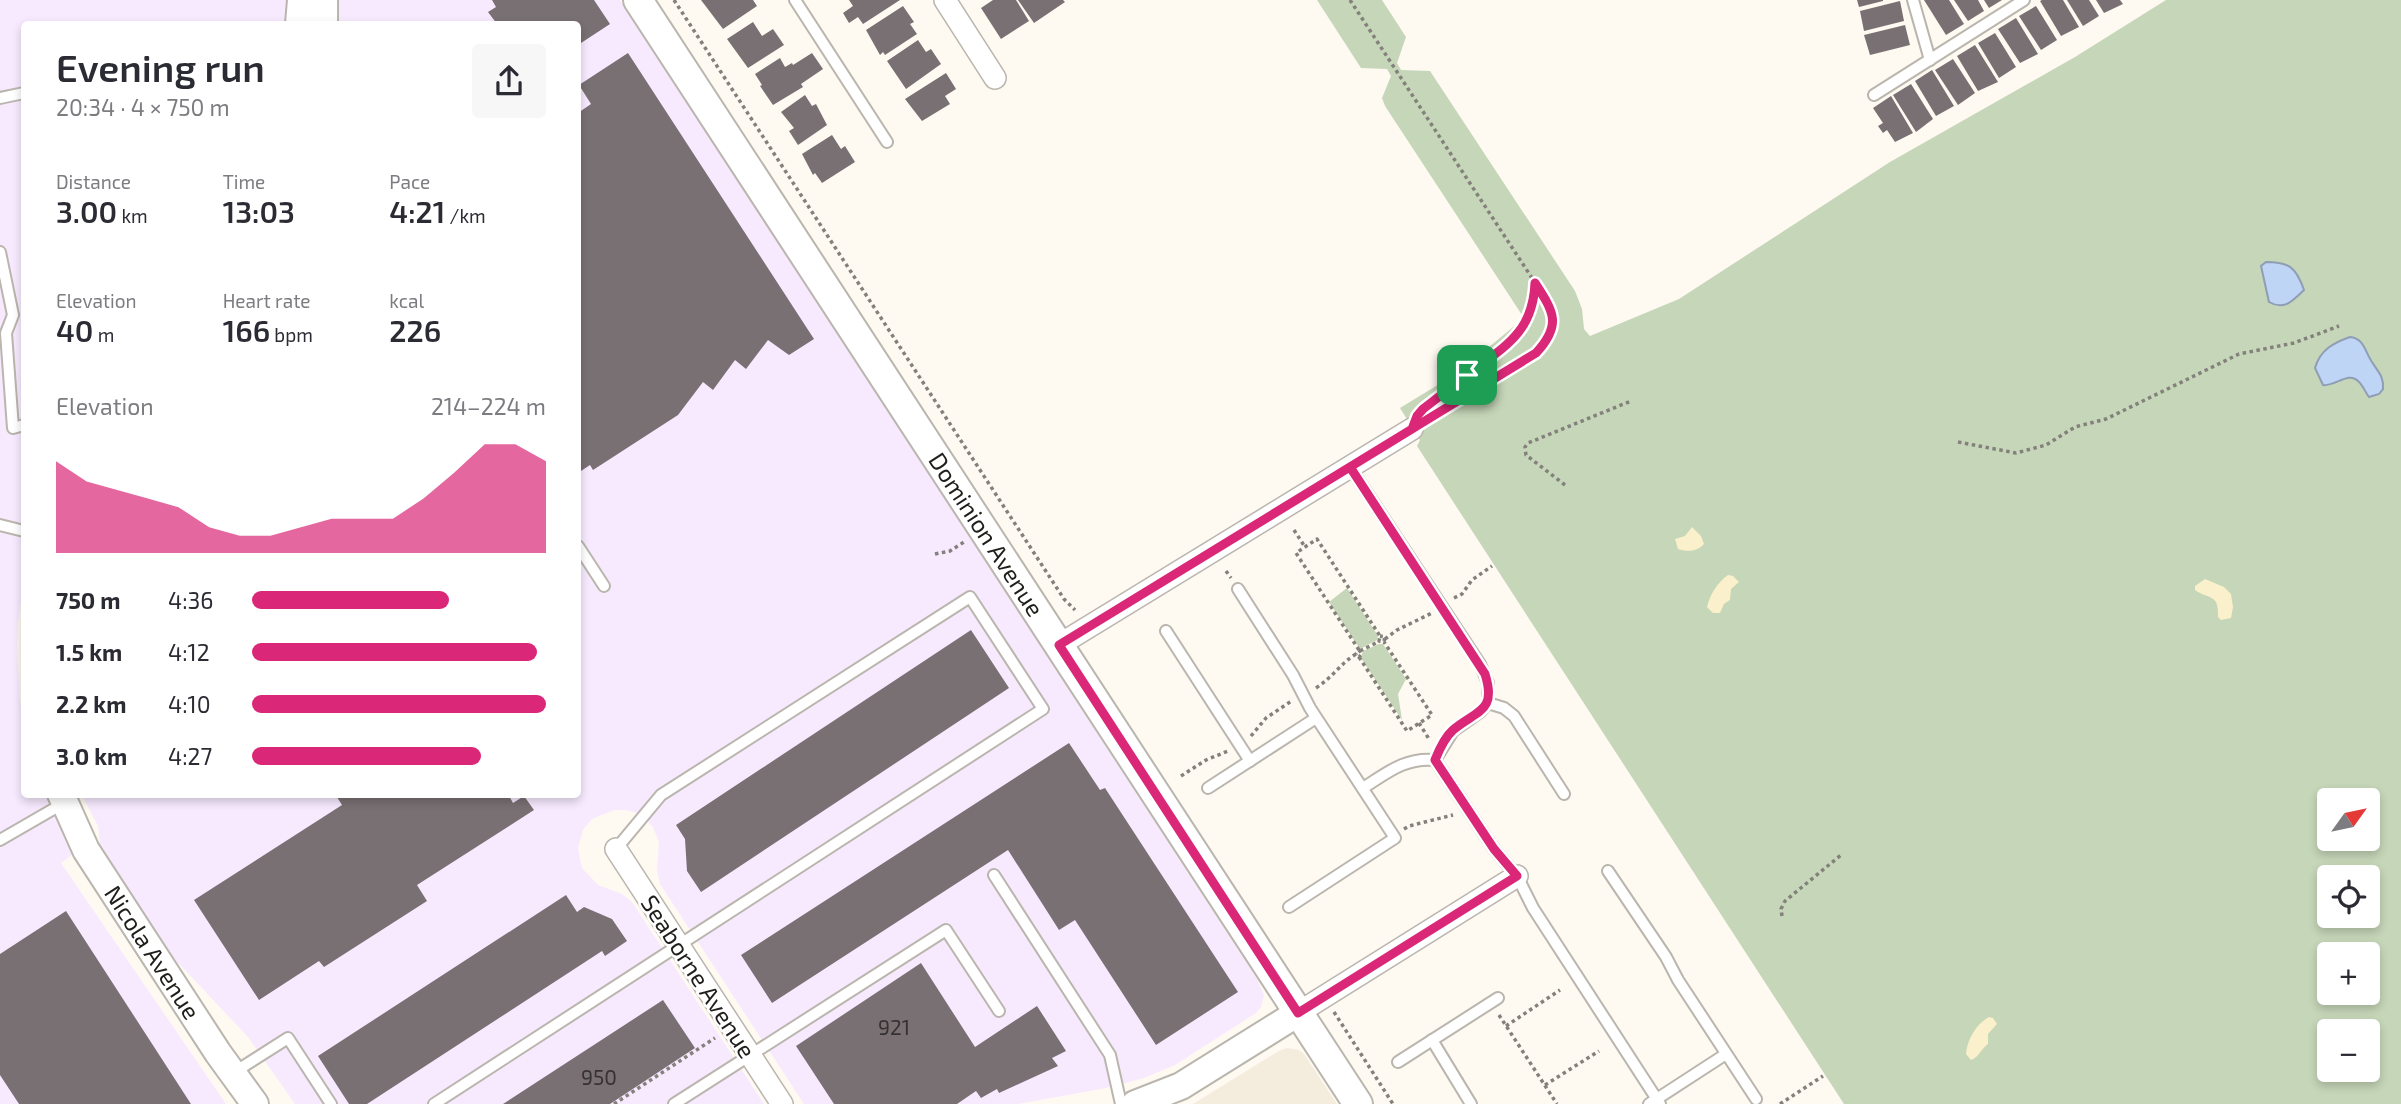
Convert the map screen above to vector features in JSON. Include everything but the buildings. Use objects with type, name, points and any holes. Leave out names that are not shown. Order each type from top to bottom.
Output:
[{"type":"main road","name":"Dominion Avenue","points":[[638,0],[1358,1104]]},
{"type":"street","points":[[299,21],[301,0]]},
{"type":"street","points":[[310,0],[310,21]]},
{"type":"street","points":[[324,0],[324,21]]},
{"type":"street","points":[[945,0],[995,78]]},
{"type":"street","points":[[1059,645],[1412,429]]},
{"type":"street","name":"Nicola Avenue","points":[[63,799],[86,850],[255,1104]]},
{"type":"street","name":"Seaborne Avenue","points":[[616,849],[782,1104]]},
{"type":"street","points":[[1135,1104],[1181,1086],[1517,876]]},
{"type":"lane","points":[[794,0],[887,142]]},
{"type":"lane","points":[[1913,0],[1930,60]]},
{"type":"lane","points":[[1874,95],[2024,0]]},
{"type":"lane","points":[[0,98],[21,94]]},
{"type":"lane","points":[[0,252],[13,315],[6,333],[13,428],[21,426]]},
{"type":"lane","points":[[1350,467],[1480,664],[1488,683],[1488,703],[1453,731],[1435,760]]},
{"type":"lane","points":[[0,525],[21,530]]},
{"type":"lane","points":[[581,551],[604,586]]},
{"type":"lane","points":[[1238,589],[1293,675],[1316,718],[1395,838],[1289,907]]},
{"type":"lane","points":[[434,1104],[1043,709],[970,597],[661,795],[616,849]]},
{"type":"lane","points":[[1166,631],[1250,761]]},
{"type":"lane","points":[[1488,703],[1504,708],[1514,716],[1564,794]]},
{"type":"lane","points":[[1208,788],[1316,718]]},
{"type":"lane","points":[[1363,788],[1400,764],[1418,759],[1435,760]]},
{"type":"lane","points":[[1435,760],[1494,849],[1517,876],[1533,908],[1655,1102],[1726,1054]]},
{"type":"lane","points":[[0,840],[63,799]]},
{"type":"lane","points":[[1608,871],[1756,1099]]},
{"type":"lane","points":[[994,875],[1110,1055],[1121,1104]]},
{"type":"lane","points":[[674,1104],[946,930],[999,1011]]},
{"type":"lane","points":[[1398,1062],[1494,1000]]},
{"type":"lane","points":[[233,1073],[288,1038],[331,1104]]},
{"type":"lane","points":[[1432,1040],[1471,1104]]},
{"type":"path","points":[[674,0],[1064,599],[1074,610]]},
{"type":"path","points":[[1350,0],[1549,304],[1554,318],[1551,332],[1536,353],[1412,429]]},
{"type":"path","points":[[1412,429],[1417,416],[1431,402],[1520,332],[1533,308],[1535,283]]},
{"type":"path","points":[[1958,442],[2016,453],[2046,445],[2075,427],[2106,419],[2239,354],[2294,343],[2339,326]]},
{"type":"path","points":[[1565,485],[1526,455],[1525,447],[1528,443],[1631,401]]},
{"type":"path","points":[[935,554],[950,551],[983,529]]},
{"type":"path","points":[[1294,530],[1305,547]]},
{"type":"path","points":[[1317,539],[1432,715],[1407,731],[1296,553],[1305,547],[1317,539]]},
{"type":"path","points":[[1449,601],[1462,594],[1472,580],[1492,566]]},
{"type":"path","points":[[1311,691],[1328,680],[1358,653],[1435,611]]},
{"type":"path","points":[[1250,737],[1266,718],[1296,698]]},
{"type":"path","points":[[1419,723],[1429,739]]},
{"type":"path","points":[[1181,776],[1201,763],[1231,750]]},
{"type":"path","points":[[1394,836],[1409,826],[1454,815]]},
{"type":"path","points":[[1782,916],[1785,901],[1841,856]]},
{"type":"path","points":[[1506,1026],[1560,990]]},
{"type":"path","points":[[1494,1000],[1506,1026],[1557,1104]]},
{"type":"path","points":[[1333,1011],[1394,1104]]},
{"type":"path","points":[[614,1104],[732,1027]]},
{"type":"path","points":[[1545,1085],[1599,1051]]},
{"type":"path","points":[[1780,1104],[1823,1076]]},
{"type":"shaded area","points":[[0,0],[296,0],[294,21],[21,21],[21,600],[17,647],[21,708],[21,798],[48,798],[76,852],[61,863],[226,1104],[0,1104]]},
{"type":"shaded area","points":[[329,0],[620,0],[1257,979],[1264,995],[1261,1007],[1256,1013],[1175,1065],[1144,1078],[1106,1088],[1018,1104],[804,1104],[660,884],[657,870],[659,842],[653,827],[634,812],[614,810],[592,819],[583,830],[578,849],[582,868],[598,885],[622,894],[632,902],[764,1104],[295,1104],[248,1037],[170,954],[100,844],[98,826],[84,798],[581,798],[581,21],[329,21]]},
{"type":"shaded area","points":[[1287,1048],[1299,1050],[1304,1054],[1337,1104],[1193,1104],[1279,1051]]},
{"type":"green space","points":[[1317,0],[1382,0],[1406,37],[1397,63],[1401,70],[1430,71],[1575,291],[1582,309],[1584,329],[1590,336],[1679,299],[1890,162],[2075,57],[2166,0],[2401,0],[2401,1104],[1844,1104],[1417,446],[1420,440],[1400,408],[1459,372],[1524,318],[1385,106],[1382,98],[1391,76],[1387,69],[1361,68]]},
{"type":"green space","points":[[1347,588],[1378,636],[1377,640],[1360,649],[1329,602]]},
{"type":"green space","points":[[1383,644],[1406,679],[1398,694],[1402,720],[1361,658],[1363,651]]},
{"type":"sand","points":[[1692,527],[1701,536],[1704,544],[1692,551],[1678,549],[1675,539],[1685,536]]},
{"type":"sand","points":[[1728,575],[1739,582],[1731,589],[1730,600],[1724,604],[1720,613],[1713,613],[1707,607],[1710,598]]},
{"type":"sand","points":[[2205,579],[2224,587],[2231,594],[2231,618],[2221,620],[2215,601],[2195,590],[2195,586]]},
{"type":"sand","points":[[1989,1017],[1997,1024],[1988,1034],[1988,1044],[1971,1060],[1966,1054],[1970,1038],[1976,1028]]},
{"type":"water","points":[[2266,262],[2291,267],[2304,290],[2284,305],[2269,302],[2261,266]]},
{"type":"water","points":[[2350,337],[2361,343],[2380,374],[2383,389],[2379,394],[2369,397],[2354,378],[2323,385],[2315,368],[2320,356],[2333,345]]},
{"type":"route","points":[[1467,375],[1423,409],[1412,429],[1059,645],[1298,1013],[1517,876],[1494,849],[1435,760],[1448,735],[1488,703],[1490,693],[1485,674],[1350,467],[1412,429],[1420,424],[1536,353],[1548,339],[1554,318],[1549,304],[1535,283],[1533,308],[1520,332],[1467,375]]}]
